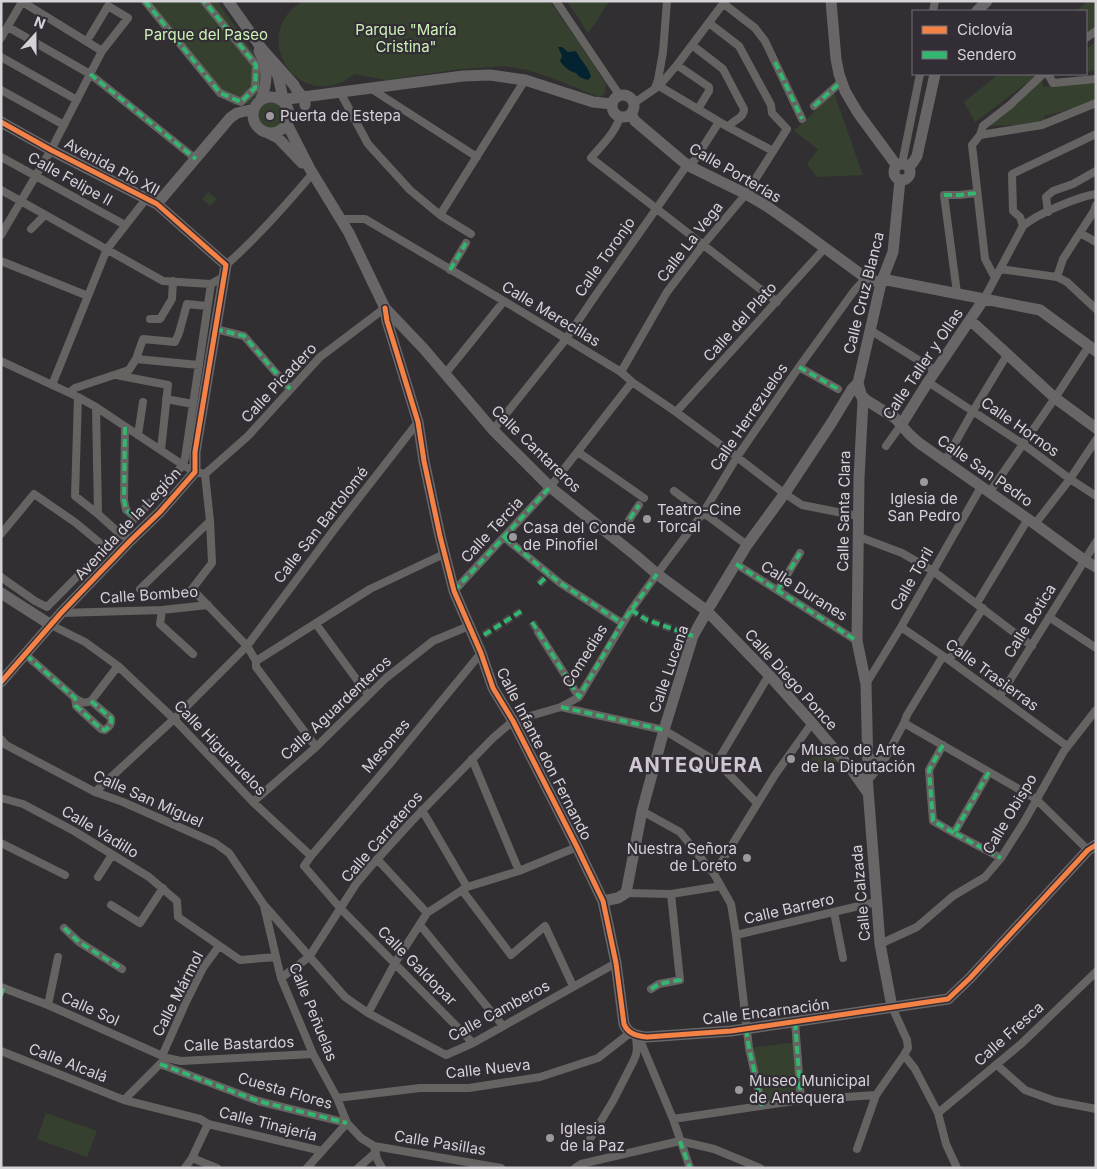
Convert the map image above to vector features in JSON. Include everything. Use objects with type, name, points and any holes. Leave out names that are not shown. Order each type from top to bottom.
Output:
[{"type":"street","points":[[145,1],[220,93],[241,102],[255,88],[256,66],[204,1]]},
{"type":"street","points":[[228,1],[252,36],[294,85],[304,101]]},
{"type":"street","points":[[556,1],[616,100],[613,112],[625,116]]},
{"type":"street","points":[[657,88],[668,1]]},
{"type":"street","points":[[831,1],[834,42],[841,82],[858,112],[903,166]]},
{"type":"street","points":[[978,10],[987,1]]},
{"type":"street","points":[[1,38],[21,2],[102,51]]},
{"type":"street","points":[[633,102],[657,88],[677,66],[724,2],[755,28],[765,40],[802,119]]},
{"type":"street","points":[[1,235],[51,150],[102,51],[128,18],[108,6],[90,36]]},
{"type":"street","name":"Calle La Vega","points":[[621,372],[668,292],[703,245],[746,194],[787,129],[772,113],[771,105],[739,46],[709,23]]},
{"type":"street","points":[[8,27],[90,74],[196,159]]},
{"type":"street","points":[[252,36],[264,59],[266,70],[265,90],[257,105],[253,120],[255,124],[262,132],[274,134],[280,131],[304,101]]},
{"type":"street","points":[[692,46],[723,68],[744,110],[744,114],[730,123],[728,127]]},
{"type":"street","points":[[267,55],[275,69],[282,101],[289,113],[287,123],[311,171],[349,233],[385,308]]},
{"type":"street","points":[[1,57],[77,100]]},
{"type":"street","points":[[677,66],[709,87],[709,91],[698,109]]},
{"type":"street","points":[[157,204],[230,118],[269,97],[282,101],[304,101],[324,94],[463,76],[490,75],[525,80],[593,102],[627,97],[633,102],[634,107],[591,158],[777,302]]},
{"type":"street","points":[[903,166],[920,75]]},
{"type":"street","points":[[903,166],[911,165],[917,156],[935,75]]},
{"type":"street","points":[[995,278],[985,259],[972,145],[980,135],[983,126],[1010,105],[1042,75]]},
{"type":"street","points":[[1049,75],[1053,83],[1096,79]]},
{"type":"street","points":[[266,83],[272,77],[276,76],[278,78]]},
{"type":"street","points":[[440,215],[525,80]]},
{"type":"street","points":[[814,106],[841,82]]},
{"type":"street","points":[[294,85],[308,91],[324,94]]},
{"type":"street","points":[[370,88],[477,157]]},
{"type":"street","points":[[657,88],[773,152]]},
{"type":"street","points":[[1,90],[64,125]]},
{"type":"street","points":[[340,92],[368,144],[410,190],[440,215],[471,234]]},
{"type":"street","points":[[980,135],[1042,125],[1096,104]]},
{"type":"street","name":"Calle Porterías","points":[[625,116],[635,121],[687,165],[746,194],[866,278],[957,293],[1040,310],[1092,349]]},
{"type":"street","name":"Avenida Pío XII","points":[[1,122],[51,150],[157,204],[226,270]]},
{"type":"street","name":"Calle Toronjo","points":[[493,430],[566,339],[656,208],[687,165],[694,161],[719,122]]},
{"type":"street","points":[[268,133],[278,138],[311,171]]},
{"type":"street","points":[[1023,226],[1020,217],[1013,211],[1012,174],[1096,134]]},
{"type":"street","name":"Calle Felipe II","points":[[1,157],[125,225]]},
{"type":"street","name":"Calle Cruz Blanca","points":[[857,390],[881,281],[893,252],[900,180],[905,180],[909,177],[910,172],[903,166]]},
{"type":"street","points":[[1,190],[163,280],[211,284],[298,191],[311,171]]},
{"type":"street","points":[[1048,212],[1046,197],[1053,191],[1073,184],[1096,171]]},
{"type":"street","points":[[957,293],[944,195],[977,193]]},
{"type":"street","points":[[984,299],[1023,226],[1048,212],[1086,196],[1096,194]]},
{"type":"street","points":[[52,385],[107,249],[146,199]]},
{"type":"street","points":[[1057,277],[1063,259],[1096,205]]},
{"type":"street","points":[[31,229],[45,215]]},
{"type":"street","name":"Calle Merecillas","points":[[341,219],[365,219],[621,372],[781,491],[802,504],[858,516]]},
{"type":"street","points":[[1080,233],[1096,242]]},
{"type":"street","points":[[450,270],[466,243]]},
{"type":"street","name":"Calle del Plato","points":[[676,412],[824,249]]},
{"type":"street","points":[[1,261],[88,296]]},
{"type":"street","points":[[1000,269],[1057,277],[1068,282],[1096,308]]},
{"type":"street","name":"Avenida de la Legión","points":[[3,676],[26,655],[61,613],[131,540],[200,473],[195,452],[226,270]]},
{"type":"street","name":"Calle Herrezuelos","points":[[657,574],[703,513],[737,457],[799,367],[856,288],[866,278]]},
{"type":"street","points":[[150,319],[160,319],[172,299],[173,281]]},
{"type":"street","name":"Avenida de la Legión","points":[[1,577],[35,601],[47,607],[136,518],[182,465],[185,458],[211,284]]},
{"type":"street","points":[[172,299],[187,304],[207,306]]},
{"type":"street","name":"Calle Taller y Ollas","points":[[886,446],[984,299]]},
{"type":"street","points":[[445,374],[504,301]]},
{"type":"street","points":[[131,540],[120,534],[75,496],[75,388],[129,370],[136,359],[143,339],[175,342],[187,304]]},
{"type":"street","name":"Calle Cantareros","points":[[385,308],[424,349],[493,430],[550,487],[657,574],[707,611]]},
{"type":"street","name":"Calle Picadero","points":[[200,473],[248,436],[320,357],[385,308]]},
{"type":"street","name":"Calle Infante don Fernando","points":[[385,308],[387,321],[418,422],[424,462],[454,592],[494,688],[578,848],[603,901],[616,963],[625,1027],[637,1036]]},
{"type":"street","points":[[970,320],[1055,398],[1096,428]]},
{"type":"street","points":[[215,329],[244,336],[290,389]]},
{"type":"street","points":[[870,330],[936,371]]},
{"type":"street","name":"Calle Toril","points":[[866,684],[933,571],[985,490],[1023,444],[1092,349]]},
{"type":"street","points":[[945,461],[1007,355]]},
{"type":"street","points":[[136,359],[199,365]]},
{"type":"street","points":[[1,361],[96,407],[182,465],[200,473],[210,521],[212,563],[192,589],[246,646],[256,661],[256,667],[316,747]]},
{"type":"street","points":[[799,367],[838,389]]},
{"type":"street","points":[[114,375],[168,385],[161,450]]},
{"type":"street","name":"Calle Tercia","points":[[454,592],[550,487],[632,382]]},
{"type":"street","name":"Calle Hornos","points":[[928,382],[1023,444],[1096,496]]},
{"type":"street","name":"Calle San Pedro","points":[[857,390],[866,400],[895,418],[908,434],[919,443],[1096,567]]},
{"type":"street","name":"Calle Lucena","points":[[626,893],[642,811],[664,730],[693,636],[747,545],[785,493],[832,422],[857,390]]},
{"type":"street","name":"Calle Santa Clara","points":[[857,390],[863,401],[858,516],[857,641],[866,684]]},
{"type":"street","points":[[166,399],[193,404]]},
{"type":"street","points":[[138,435],[143,402]]},
{"type":"street","points":[[96,407],[98,514]]},
{"type":"street","name":"Calle San Bartolomé","points":[[95,792],[174,719],[246,646],[418,422]]},
{"type":"street","points":[[125,426],[124,500],[126,510],[136,518]]},
{"type":"street","points":[[867,776],[871,777],[886,757],[907,715],[980,606],[1032,522],[1070,479],[1096,440]]},
{"type":"street","points":[[578,452],[642,502],[623,529]]},
{"type":"street","points":[[674,491],[747,545]]},
{"type":"street","points":[[1,534],[34,494],[76,523],[106,548]]},
{"type":"street","points":[[140,589],[210,521]]},
{"type":"street","points":[[858,536],[902,553],[933,571],[1032,646]]},
{"type":"street","points":[[505,538],[560,583],[622,623]]},
{"type":"street","name":"Calle Botica","points":[[1000,696],[1096,542]]},
{"type":"street","points":[[778,590],[800,553]]},
{"type":"street","points":[[256,661],[370,589],[444,554]]},
{"type":"street","name":"Calle Duranes","points":[[736,564],[857,641]]},
{"type":"street","name":"Comedias","points":[[513,721],[561,706],[579,697],[622,623],[657,574]]},
{"type":"street","points":[[1,593],[51,625]]},
{"type":"street","name":"Calle Bombeo","points":[[61,613],[162,610],[208,604]]},
{"type":"street","points":[[162,610],[160,624],[193,654]]},
{"type":"street","name":"Calle Diego Ponce","points":[[707,611],[812,723],[852,770],[868,793]]},
{"type":"street","points":[[1050,617],[1096,648]]},
{"type":"street","points":[[316,624],[368,696]]},
{"type":"street","name":"Calle Higueruelos","points":[[51,625],[85,642],[118,666],[174,719],[253,802],[311,856]]},
{"type":"street","name":"Calle Aguardenteros","points":[[253,802],[316,747],[386,678],[433,641],[469,626]]},
{"type":"street","name":"Calle Trasierras","points":[[901,627],[1000,696],[1067,746]]},
{"type":"street","points":[[538,632],[579,697]]},
{"type":"street","name":"Mesones","points":[[311,856],[481,653]]},
{"type":"street","points":[[26,655],[75,698],[85,703],[91,700],[118,666]]},
{"type":"street","points":[[717,762],[769,675]]},
{"type":"street","name":"Calle Calzada","points":[[866,684],[867,776],[876,902],[880,944],[892,1007]]},
{"type":"street","points":[[75,698],[76,706],[101,729],[105,730],[110,727],[112,723],[111,718],[91,700]]},
{"type":"street","points":[[561,706],[664,730],[717,762],[757,803]]},
{"type":"street","name":"Calle Obispo","points":[[880,944],[917,927],[953,896],[985,877],[1001,858],[1024,822],[1067,746],[1096,710]]},
{"type":"street","name":"Calle Carreteros","points":[[281,978],[309,957],[362,877],[377,859],[472,759],[513,721]]},
{"type":"street","points":[[714,874],[775,775],[812,723]]},
{"type":"street","points":[[904,723],[1036,799],[1092,848]]},
{"type":"street","name":"Calle San Miguel","points":[[3,744],[95,792],[123,802],[215,844],[229,853],[264,905]]},
{"type":"street","points":[[943,746],[929,770],[934,821],[1001,858]]},
{"type":"street","points":[[867,754],[874,759],[882,760]]},
{"type":"street","points":[[472,759],[519,871]]},
{"type":"street","name":"Calle Diego Ponce","points":[[852,770],[867,776]]},
{"type":"street","points":[[954,833],[989,772]]},
{"type":"street","name":"Calle Vadillo","points":[[1,798],[23,804],[74,831],[149,878],[177,901],[178,917],[219,946]]},
{"type":"street","points":[[422,810],[465,889],[511,955],[545,926],[573,986]]},
{"type":"street","points":[[642,811],[680,832],[714,874],[731,904],[746,1029],[762,1106]]},
{"type":"street","points":[[1,843],[65,875]]},
{"type":"street","points":[[368,1013],[395,963],[427,913],[465,889],[578,848]]},
{"type":"street","name":"Calle Encarnación","points":[[637,1036],[746,1029],[948,999],[1092,848]]},
{"type":"street","points":[[98,877],[112,855]]},
{"type":"street","points":[[311,856],[304,866],[341,909]]},
{"type":"street","points":[[377,859],[427,913]]},
{"type":"street","points":[[603,901],[618,898],[626,893],[671,894],[720,886]]},
{"type":"street","points":[[111,904],[140,923],[163,888]]},
{"type":"street","points":[[651,989],[659,984],[680,980],[671,894]]},
{"type":"street","name":"Calle Barrero","points":[[736,935],[876,902]]},
{"type":"street","name":"Calle Camberos","points":[[264,905],[345,997],[368,1013],[446,1055],[473,1043],[616,963]]},
{"type":"street","name":"Calle Peñuelas","points":[[264,905],[281,978],[313,1054],[337,1098],[347,1123]]},
{"type":"street","name":"Calle Galdopar","points":[[341,909],[473,1043]]},
{"type":"street","points":[[834,912],[843,958]]},
{"type":"street","points":[[420,925],[503,1026]]},
{"type":"street","points":[[64,928],[79,942],[122,969]]},
{"type":"street","points":[[219,946],[240,960],[276,957]]},
{"type":"street","name":"Calle Mármol","points":[[163,1059],[186,1002],[203,968],[219,946]]},
{"type":"street","points":[[48,1005],[58,957]]},
{"type":"street","name":"Calle Fresca","points":[[938,1113],[1021,1044],[1096,972]]},
{"type":"street","name":"Calle Sol","points":[[2,990],[48,1005],[163,1059]]},
{"type":"street","points":[[857,1148],[876,1094],[908,1048],[907,1040],[892,1007]]},
{"type":"street","points":[[795,1022],[801,1100]]},
{"type":"street","points":[[637,1036],[673,1119],[690,1168]]},
{"type":"street","points":[[587,1144],[613,1101],[634,1060],[637,1036]]},
{"type":"street","name":"Calle Nueva","points":[[337,1098],[420,1088],[469,1088],[540,1077],[598,1058],[637,1036]]},
{"type":"street","name":"Calle Alcalá","points":[[1,1051],[124,1100],[200,1119],[208,1124]]},
{"type":"street","name":"Calle Bastardos","points":[[163,1059],[181,1061],[313,1054]]},
{"type":"street","points":[[904,1055],[915,1069],[938,1113],[946,1144],[957,1168]]},
{"type":"street","points":[[124,1100],[163,1059]]},
{"type":"street","name":"Cuesta Flores","points":[[163,1059],[258,1101],[347,1123]]},
{"type":"street","points":[[997,1065],[1025,1090],[1055,1101],[1096,1109]]},
{"type":"street","points":[[673,1119],[801,1100],[876,1094]]},
{"type":"street","points":[[308,1168],[347,1123],[375,1150],[382,1168]]},
{"type":"street","points":[[185,1168],[192,1158],[208,1124]]},
{"type":"street","name":"Calle Tinajería","points":[[208,1124],[322,1152]]},
{"type":"street","points":[[577,1166],[680,1141],[714,1149],[760,1168]]},
{"type":"street","points":[[358,1168],[375,1150]]},
{"type":"street","name":"Calle Pasillas","points":[[375,1150],[501,1168]]},
{"type":"street","points":[[192,1158],[217,1168]]},
{"type":"green space","name":"Parque del Paseo","points":[[142,1],[217,1],[260,62],[262,79],[257,95],[249,104],[233,105],[215,92]]},
{"type":"green space","name":"Parque \"María Cristina\"","points":[[304,1],[550,1],[606,84],[605,92],[598,97],[528,70],[504,66],[461,69],[386,80],[355,74],[342,82],[323,86],[306,83],[293,74],[283,61],[279,45],[280,29],[288,13]]},
{"type":"green space","points":[[567,1],[610,1],[588,33]]},
{"type":"green space","points":[[1088,1],[1096,1],[1096,31],[1087,37],[1087,10],[1077,10]]},
{"type":"green space","points":[[1096,42],[1096,70],[1087,72],[1087,48]]},
{"type":"green space","points":[[998,75],[1038,75],[975,122],[964,102]]},
{"type":"green space","points":[[1041,75],[1043,87],[1096,83],[1096,103],[1044,116],[1046,124],[983,126]]},
{"type":"green space","points":[[834,93],[863,175],[817,177],[807,164],[818,149],[794,131]]},
{"type":"green space","points":[[271,100],[282,104],[286,115],[282,126],[271,130],[260,126],[256,115],[260,104]]},
{"type":"green space","points":[[208,192],[217,199],[210,206],[202,199]]},
{"type":"green space","points":[[828,744],[842,759],[822,771],[807,763]]},
{"type":"green space","points":[[797,1042],[801,1100],[762,1106],[749,1048]]},
{"type":"green space","points":[[46,1113],[97,1131],[87,1157],[37,1139]]},
{"type":"water","points":[[558,47],[562,47],[568,52],[576,51],[591,77],[588,80],[565,67],[560,61],[562,56]]},
{"type":"tunnel","points":[[539,584],[549,574]]},
{"type":"tunnel","points":[[484,635],[523,610]]},
{"type":"tunnel","points":[[631,610],[647,620],[693,636]]},
{"type":"tunnel","points":[[532,622],[538,632]]},
{"type":"marked path","points":[[145,1],[220,93],[241,102],[255,88],[256,65],[204,1]]},
{"type":"marked path","points":[[775,62],[802,119]]},
{"type":"marked path","points":[[90,74],[196,159]]},
{"type":"marked path","points":[[814,106],[841,82]]},
{"type":"marked path","points":[[944,195],[977,193]]},
{"type":"marked path","points":[[450,270],[466,243]]},
{"type":"marked path","points":[[215,329],[244,336],[290,389]]},
{"type":"marked path","points":[[799,367],[838,389]]},
{"type":"marked path","points":[[125,427],[124,500],[126,510],[136,518]]},
{"type":"marked path","points":[[454,591],[550,487]]},
{"type":"marked path","points":[[623,529],[639,505]]},
{"type":"marked path","points":[[505,538],[560,583],[622,623]]},
{"type":"marked path","points":[[778,590],[800,553]]},
{"type":"marked path","points":[[736,564],[857,641]]},
{"type":"marked path","points":[[539,584],[549,574]]},
{"type":"marked path","points":[[532,622],[579,697],[622,623],[657,574]]},
{"type":"marked path","points":[[484,635],[523,610]]},
{"type":"marked path","points":[[631,610],[647,620],[693,636]]},
{"type":"marked path","points":[[26,655],[75,698],[76,706],[101,729],[105,730],[110,725],[111,718],[91,701]]},
{"type":"marked path","points":[[561,707],[664,730]]},
{"type":"marked path","points":[[943,745],[929,770],[933,821],[954,833]]},
{"type":"marked path","points":[[989,772],[954,833],[1001,858]]},
{"type":"marked path","points":[[64,928],[79,942],[122,969]]},
{"type":"marked path","points":[[651,989],[659,984],[680,980],[680,977]]},
{"type":"marked path","points":[[1,996],[3,988]]},
{"type":"marked path","points":[[795,1022],[801,1100]]},
{"type":"marked path","points":[[746,1029],[762,1106]]},
{"type":"marked path","points":[[160,1064],[258,1101],[347,1123]]},
{"type":"marked path","points":[[680,1141],[690,1168]]},
{"type":"cycle path","points":[[1,122],[51,150],[157,204],[226,265],[195,452],[195,472],[160,512],[61,613],[1,682]]},
{"type":"cycle path","points":[[385,308],[387,321],[418,422],[424,461],[454,591],[481,653],[493,688],[513,721],[603,901],[616,963],[624,1024],[630,1032],[647,1037],[731,1031],[948,999],[970,978],[1088,850],[1096,845]]},
{"type":"place","name":"Puerta de Estepa","points":[[270,116]]},
{"type":"place","name":"Iglesia de San Pedro","points":[[924,482]]},
{"type":"place","name":"Teatro-Cine Torcal","points":[[647,519]]},
{"type":"place","name":"Casa del Conde de Pinofiel","points":[[513,537]]},
{"type":"place","name":"Museo de Arte de la Diputación","points":[[791,759]]},
{"type":"place","name":"Nuestra Señora de Loreto","points":[[747,858]]},
{"type":"place","name":"Museo Municipal de Antequera","points":[[739,1090]]},
{"type":"place","name":"Iglesia de la Paz","points":[[550,1138]]},
{"type":"district","name":"ANTEQUERA","points":[[696,765]]}]
